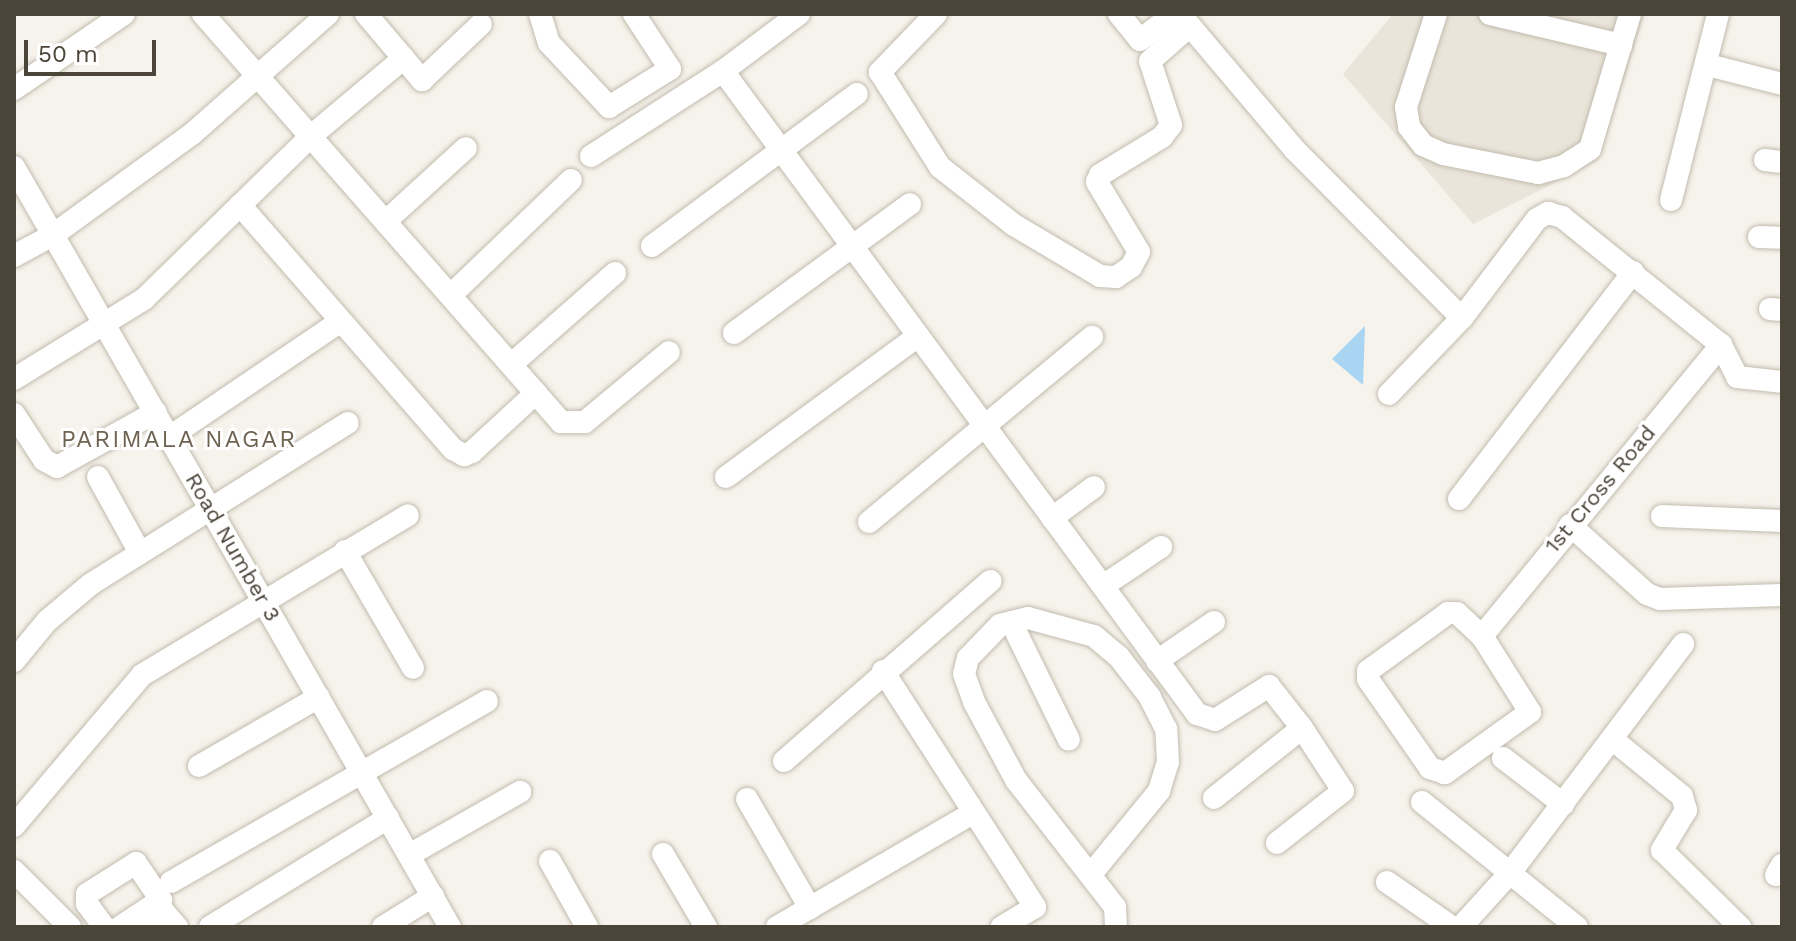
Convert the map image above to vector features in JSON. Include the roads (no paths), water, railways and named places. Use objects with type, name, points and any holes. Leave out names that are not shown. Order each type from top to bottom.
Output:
[{"type":"street","points":[[14,89],[124,14]]},
{"type":"street","points":[[203,14],[513,363],[561,422],[575,425],[669,352]]},
{"type":"street","points":[[14,256],[53,235],[192,134],[328,14]]},
{"type":"street","points":[[366,14],[422,80],[481,24]]},
{"type":"street","points":[[540,14],[549,43],[609,107],[670,69],[634,14]]},
{"type":"street","points":[[591,156],[723,71],[799,14]]},
{"type":"street","points":[[936,14],[880,72],[950,176],[1014,225],[1100,276],[1116,277],[1131,267],[1139,252],[1136,239],[1104,199],[1097,182],[1100,175],[1162,137],[1171,125],[1150,61],[1140,40],[1119,14]]},
{"type":"street","points":[[1436,14],[1406,107],[1409,127],[1423,145],[1443,154],[1538,173],[1564,166],[1590,149],[1630,14]]},
{"type":"street","points":[[1490,14],[1621,45]]},
{"type":"street","points":[[1671,200],[1708,65],[1718,14]]},
{"type":"street","points":[[1150,61],[1181,18]]},
{"type":"street","points":[[1140,40],[1181,18]]},
{"type":"street","points":[[1181,18],[1294,149],[1462,318]]},
{"type":"street","points":[[14,379],[103,328],[179,270],[311,136],[404,58]]},
{"type":"street","points":[[1708,65],[1782,84]]},
{"type":"street","points":[[723,71],[1157,661],[1205,720],[1215,720],[1269,686],[1302,728],[1343,791],[1277,843]]},
{"type":"street","points":[[652,246],[857,94]]},
{"type":"street","points":[[386,221],[466,148]]},
{"type":"street","name":"Road Number 3","points":[[14,167],[103,328],[171,436],[208,507],[450,927]]},
{"type":"street","points":[[451,295],[571,180]]},
{"type":"street","points":[[734,333],[910,204]]},
{"type":"street","points":[[240,205],[453,449],[464,455],[536,393]]},
{"type":"street","points":[[1389,394],[1462,318],[1537,219],[1548,213],[1562,217],[1721,345],[1737,377],[1782,382]]},
{"type":"street","points":[[1459,499],[1633,272]]},
{"type":"street","points":[[513,363],[615,273]]},
{"type":"street","points":[[171,436],[341,321]]},
{"type":"street","points":[[726,477],[918,336]]},
{"type":"street","points":[[869,522],[1092,337]]},
{"type":"street","name":"1st Cross Road","points":[[1482,636],[1543,557],[1721,345]]},
{"type":"street","points":[[14,414],[44,460],[57,467],[156,412]]},
{"type":"street","points":[[14,661],[47,621],[139,551],[348,423]]},
{"type":"street","points":[[98,477],[139,551]]},
{"type":"street","points":[[1052,518],[1094,487]]},
{"type":"street","points":[[14,826],[142,675],[408,515]]},
{"type":"street","points":[[1662,516],[1782,521]]},
{"type":"street","points":[[1570,525],[1647,594],[1660,599],[1782,595]]},
{"type":"street","points":[[1103,586],[1161,547]]},
{"type":"street","points":[[345,551],[413,668]]},
{"type":"street","points":[[784,761],[883,671],[990,581]]},
{"type":"street","points":[[1448,613],[1457,613],[1482,636],[1530,712],[1445,773],[1438,773],[1368,679],[1368,671],[1448,613]]},
{"type":"street","points":[[1092,873],[1159,791],[1168,762],[1166,729],[1150,697],[1094,636],[1028,618],[1011,622],[982,639],[968,658],[964,674],[1016,780],[1092,873],[1115,907],[1116,927]]},
{"type":"street","points":[[1011,622],[1069,740]]},
{"type":"street","points":[[1157,661],[1214,622]]},
{"type":"street","points":[[1461,927],[1510,873],[1683,644]]},
{"type":"street","points":[[883,671],[1035,907],[1002,927]]},
{"type":"street","points":[[199,766],[319,697]]},
{"type":"street","points":[[171,882],[487,701]]},
{"type":"street","points":[[1214,798],[1302,728]]},
{"type":"street","points":[[1612,739],[1682,796],[1686,810],[1662,850],[1740,927]]},
{"type":"street","points":[[1503,758],[1563,804]]},
{"type":"street","points":[[409,855],[520,792]]},
{"type":"street","points":[[747,799],[810,908]]},
{"type":"street","points":[[1422,802],[1577,927]]},
{"type":"street","points":[[777,927],[973,813]]},
{"type":"street","points":[[210,927],[388,818]]},
{"type":"street","points":[[663,854],[706,927]]},
{"type":"street","points":[[550,861],[587,927]]},
{"type":"street","points":[[104,927],[87,904],[87,894],[136,863],[161,900],[120,927]]},
{"type":"street","points":[[14,871],[70,927]]},
{"type":"street","points":[[1387,882],[1452,927]]},
{"type":"street","points":[[383,927],[433,896]]},
{"type":"street","points":[[137,927],[164,912],[177,927]]},
{"type":"water","points":[[1365,326],[1363,385],[1332,359]]},
{"type":"district","name":"PARIMALA NAGAR","points":[[179,440]]}]
